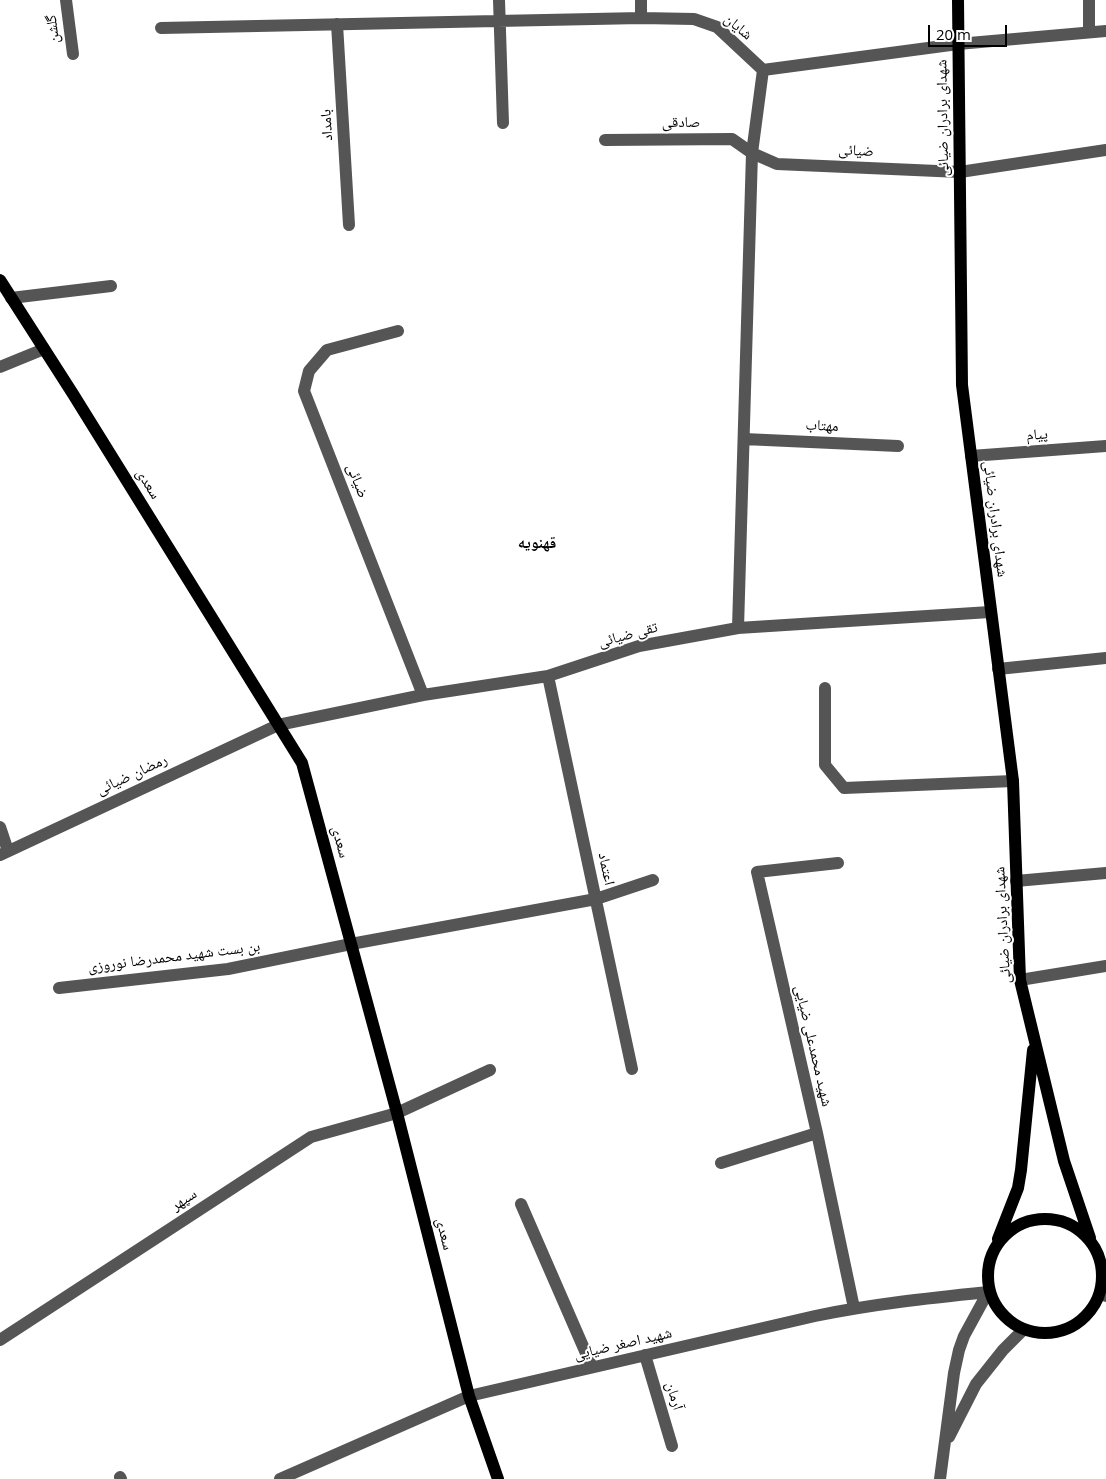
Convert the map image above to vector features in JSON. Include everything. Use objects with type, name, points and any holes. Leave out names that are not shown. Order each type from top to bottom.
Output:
[{"type":"main road","name":"شهدای برادران ضیائی","points":[[958,0],[962,385],[1012,780],[1020,980],[1064,1161],[1090,1238]]},
{"type":"main road","name":"سعدی","points":[[1,284],[44,348],[302,763],[397,1113],[469,1396],[498,1479]]},
{"type":"main road","name":"شهدای برادران ضیائی","points":[[998,1240],[1018,1188],[1034,1040]]},
{"type":"main road","points":[[1061,1219],[1090,1238],[1102,1264],[1104,1295],[1089,1314],[1070,1328],[1046,1334],[1023,1330],[1002,1315],[988,1292],[987,1265],[998,1240],[1026,1220],[1061,1219]]},
{"type":"street","name":"گلشن","points":[[66,0],[73,54]]},
{"type":"street","points":[[499,0],[503,122]]},
{"type":"street","points":[[641,18],[642,0]]},
{"type":"street","points":[[1089,0],[1089,32]]},
{"type":"street","name":"شایان","points":[[160,28],[641,18],[694,19],[717,27],[763,70]]},
{"type":"street","name":"بامداد","points":[[336,24],[349,225]]},
{"type":"street","points":[[738,628],[752,153],[763,70],[958,44],[1106,31]]},
{"type":"street","name":"صادقی","points":[[606,140],[732,139],[752,153]]},
{"type":"street","name":"ضیائی","points":[[752,153],[777,164],[960,172],[1106,150]]},
{"type":"street","points":[[11,298],[111,286]]},
{"type":"street","name":"ضیائی","points":[[398,331],[326,350],[309,371],[304,391],[423,695]]},
{"type":"street","points":[[0,367],[44,348]]},
{"type":"street","name":"مهتاب","points":[[744,439],[898,446]]},
{"type":"street","name":"پیام","points":[[971,456],[1106,446]]},
{"type":"street","name":"تقی ضیائی","points":[[278,724],[423,695],[548,676],[639,646],[738,628],[990,612]]},
{"type":"street","points":[[998,669],[1106,658]]},
{"type":"street","name":"اعتماد","points":[[548,676],[632,1069]]},
{"type":"street","points":[[825,688],[825,765],[844,788],[1012,780]]},
{"type":"street","name":"رمضان ضیائی","points":[[4,853],[278,724]]},
{"type":"street","points":[[0,827],[4,853]]},
{"type":"street","name":"شهید محمدعلی ضیایی","points":[[838,863],[757,872],[817,1133],[854,1308]]},
{"type":"street","points":[[1016,881],[1106,873]]},
{"type":"street","name":"بن بست شهید محمدرضا نوروزی","points":[[59,988],[228,969],[351,944],[596,899],[653,880]]},
{"type":"street","points":[[1020,980],[1106,966]]},
{"type":"street","name":"سپهر","points":[[0,1340],[311,1137],[397,1113],[490,1070]]},
{"type":"street","points":[[721,1163],[817,1133]]},
{"type":"street","points":[[521,1204],[592,1367]]},
{"type":"street","points":[[940,1479],[954,1373],[959,1350],[964,1336],[988,1292]]},
{"type":"street","name":"شهید اصغر ضیایی","points":[[280,1479],[469,1396],[854,1308],[988,1292]]},
{"type":"street","points":[[946,1443],[976,1384],[1003,1350],[1023,1330]]},
{"type":"street","name":"آرمان","points":[[645,1355],[672,1446]]},
{"type":"district","name":"قهنویه","points":[[537,543]]}]
